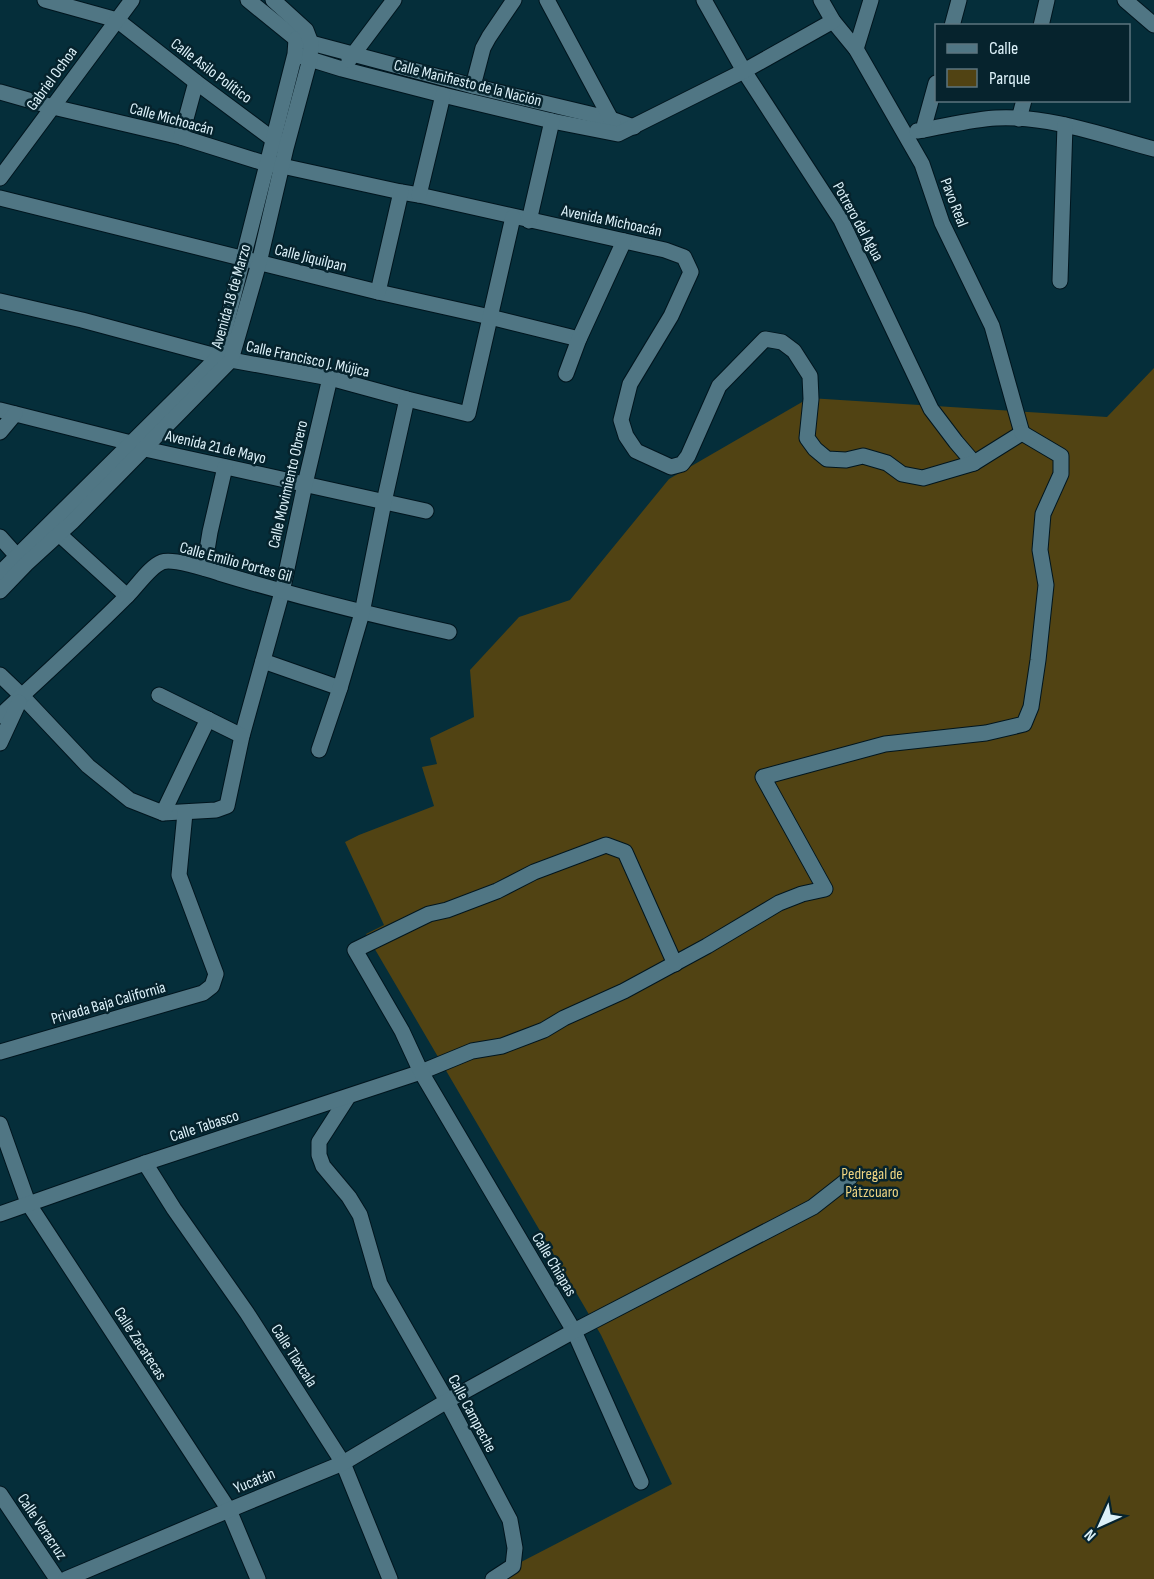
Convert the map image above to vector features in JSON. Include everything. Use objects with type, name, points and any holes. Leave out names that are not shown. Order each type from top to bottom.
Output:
[{"type":"street","points":[[45,0],[117,20]]},
{"type":"street","name":"Gabriel Ochoa","points":[[0,178],[132,0]]},
{"type":"street","points":[[248,0],[304,45]]},
{"type":"street","points":[[342,69],[394,0]]},
{"type":"street","points":[[473,86],[483,48],[514,0]]},
{"type":"street","points":[[548,0],[618,134],[744,71],[833,21]]},
{"type":"street","name":"Potrero del Agua","points":[[704,0],[744,71],[841,220],[931,409],[974,463]]},
{"type":"street","name":"Pavo Real","points":[[821,0],[833,21],[856,49],[922,164],[942,223],[992,326],[1022,433]]},
{"type":"street","points":[[856,49],[871,0]]},
{"type":"street","points":[[953,24],[959,0]]},
{"type":"street","points":[[1041,24],[1047,0]]},
{"type":"street","points":[[1125,0],[1154,25]]},
{"type":"street","points":[[266,15],[276,1],[304,45]]},
{"type":"street","name":"Calle Asilo Político","points":[[117,20],[286,148]]},
{"type":"street","name":"Calle Manifiesto de la Nación","points":[[304,45],[354,54],[473,86],[499,100],[552,121],[618,134]]},
{"type":"street","name":"Calle Manifiesto de la Nación","points":[[304,45],[342,69],[443,95],[499,100],[611,119],[634,127]]},
{"type":"street","name":"Avenida 18 de Marzo","points":[[0,573],[17,556],[67,517],[224,358],[259,262],[275,165],[273,139],[304,45]]},
{"type":"street","name":"Avenida 18 de Marzo","points":[[224,358],[244,258],[275,165],[286,148],[304,45]]},
{"type":"street","points":[[181,137],[196,82]]},
{"type":"street","points":[[923,130],[935,86]]},
{"type":"street","points":[[0,92],[53,107]]},
{"type":"street","points":[[419,195],[443,95]]},
{"type":"street","points":[[1019,119],[1023,102]]},
{"type":"street","name":"Calle Michoacán","points":[[53,107],[181,137],[275,165]]},
{"type":"street","points":[[905,132],[995,118],[1019,119],[1065,125],[1154,149]]},
{"type":"street","points":[[529,221],[552,121]]},
{"type":"street","points":[[1060,281],[1065,125]]},
{"type":"street","name":"Avenida Michoacán","points":[[275,165],[666,250],[684,257],[691,272],[671,316],[630,384],[621,420],[626,436],[636,451],[671,467],[682,464],[688,456],[719,386],[765,339],[782,342],[794,351],[810,376],[812,399],[807,438],[827,459],[846,460],[863,456],[887,463],[902,474],[923,478],[974,463]]},
{"type":"street","points":[[378,292],[401,192]]},
{"type":"street","name":"Calle Jiquilpan","points":[[0,198],[378,292],[579,339]]},
{"type":"street","points":[[490,317],[513,217]]},
{"type":"street","points":[[566,374],[579,339],[624,241]]},
{"type":"street","name":"Calle Francisco J. Mújica","points":[[0,301],[82,320],[224,358],[330,378],[468,414],[490,317]]},
{"type":"street","name":"Calle Movimiento Obrero","points":[[185,813],[216,810],[227,806],[242,736],[282,592],[330,378]]},
{"type":"street","points":[[319,750],[362,612],[407,399]]},
{"type":"street","points":[[0,432],[7,412]]},
{"type":"street","name":"Avenida 21 de Mayo","points":[[7,412],[225,467],[426,511]]},
{"type":"street","points":[[974,463],[1022,433]]},
{"type":"street","name":"Calle Tabasco","points":[[0,1214],[145,1163],[421,1072],[472,1051],[502,1046],[544,1030],[675,964],[779,903],[825,889],[763,777],[885,744],[986,733],[1024,724],[1031,708],[1046,585],[1040,550],[1043,514],[1061,474],[1061,456],[1022,433]]},
{"type":"street","points":[[204,568],[225,467]]},
{"type":"street","name":"Avenida 18 de Marzo","points":[[0,591],[26,564],[60,535],[67,517]]},
{"type":"street","points":[[60,535],[127,596]]},
{"type":"street","points":[[0,537],[17,556]]},
{"type":"street","name":"Calle Emilio Portes Gil","points":[[0,716],[155,567],[163,562],[171,561],[204,568],[282,592],[449,632]]},
{"type":"street","points":[[263,661],[340,688]]},
{"type":"street","points":[[0,675],[88,766],[130,800],[163,813],[185,813]]},
{"type":"street","points":[[159,695],[242,736]]},
{"type":"street","points":[[0,743],[22,696]]},
{"type":"street","points":[[163,813],[208,719]]},
{"type":"street","name":"Privada Baja California","points":[[0,1052],[203,993],[212,986],[216,974],[179,874],[185,813]]},
{"type":"street","name":"Calle Chiapas","points":[[641,1482],[574,1330],[421,1072],[402,1031],[355,950],[429,914],[447,910],[497,891],[534,872],[606,845],[625,852],[675,964]]},
{"type":"street","name":"Calle Campeche","points":[[348,1097],[318,1142],[319,1155],[323,1166],[349,1197],[360,1215],[380,1284],[447,1401],[510,1520],[515,1548],[513,1566],[493,1579]]},
{"type":"street","name":"Calle Zacatecas","points":[[0,1124],[28,1203],[229,1510],[258,1579]]},
{"type":"street","name":"Calle Tlaxcala","points":[[145,1163],[174,1209],[247,1313],[343,1464],[390,1579]]},
{"type":"street","name":"Yucatán","points":[[66,1579],[343,1464],[447,1401],[574,1330],[813,1207],[850,1178]]},
{"type":"street","name":"Calle Veracruz","points":[[0,1494],[57,1579]]},
{"type":"green space","name":"Pedregal de Pátzcuaro","points":[[1154,368],[1154,1579],[488,1579],[672,1484],[601,1335],[366,934],[384,925],[345,842],[434,806],[422,767],[437,764],[430,738],[474,717],[470,670],[519,617],[570,600],[669,479],[809,398],[1107,417]]}]
